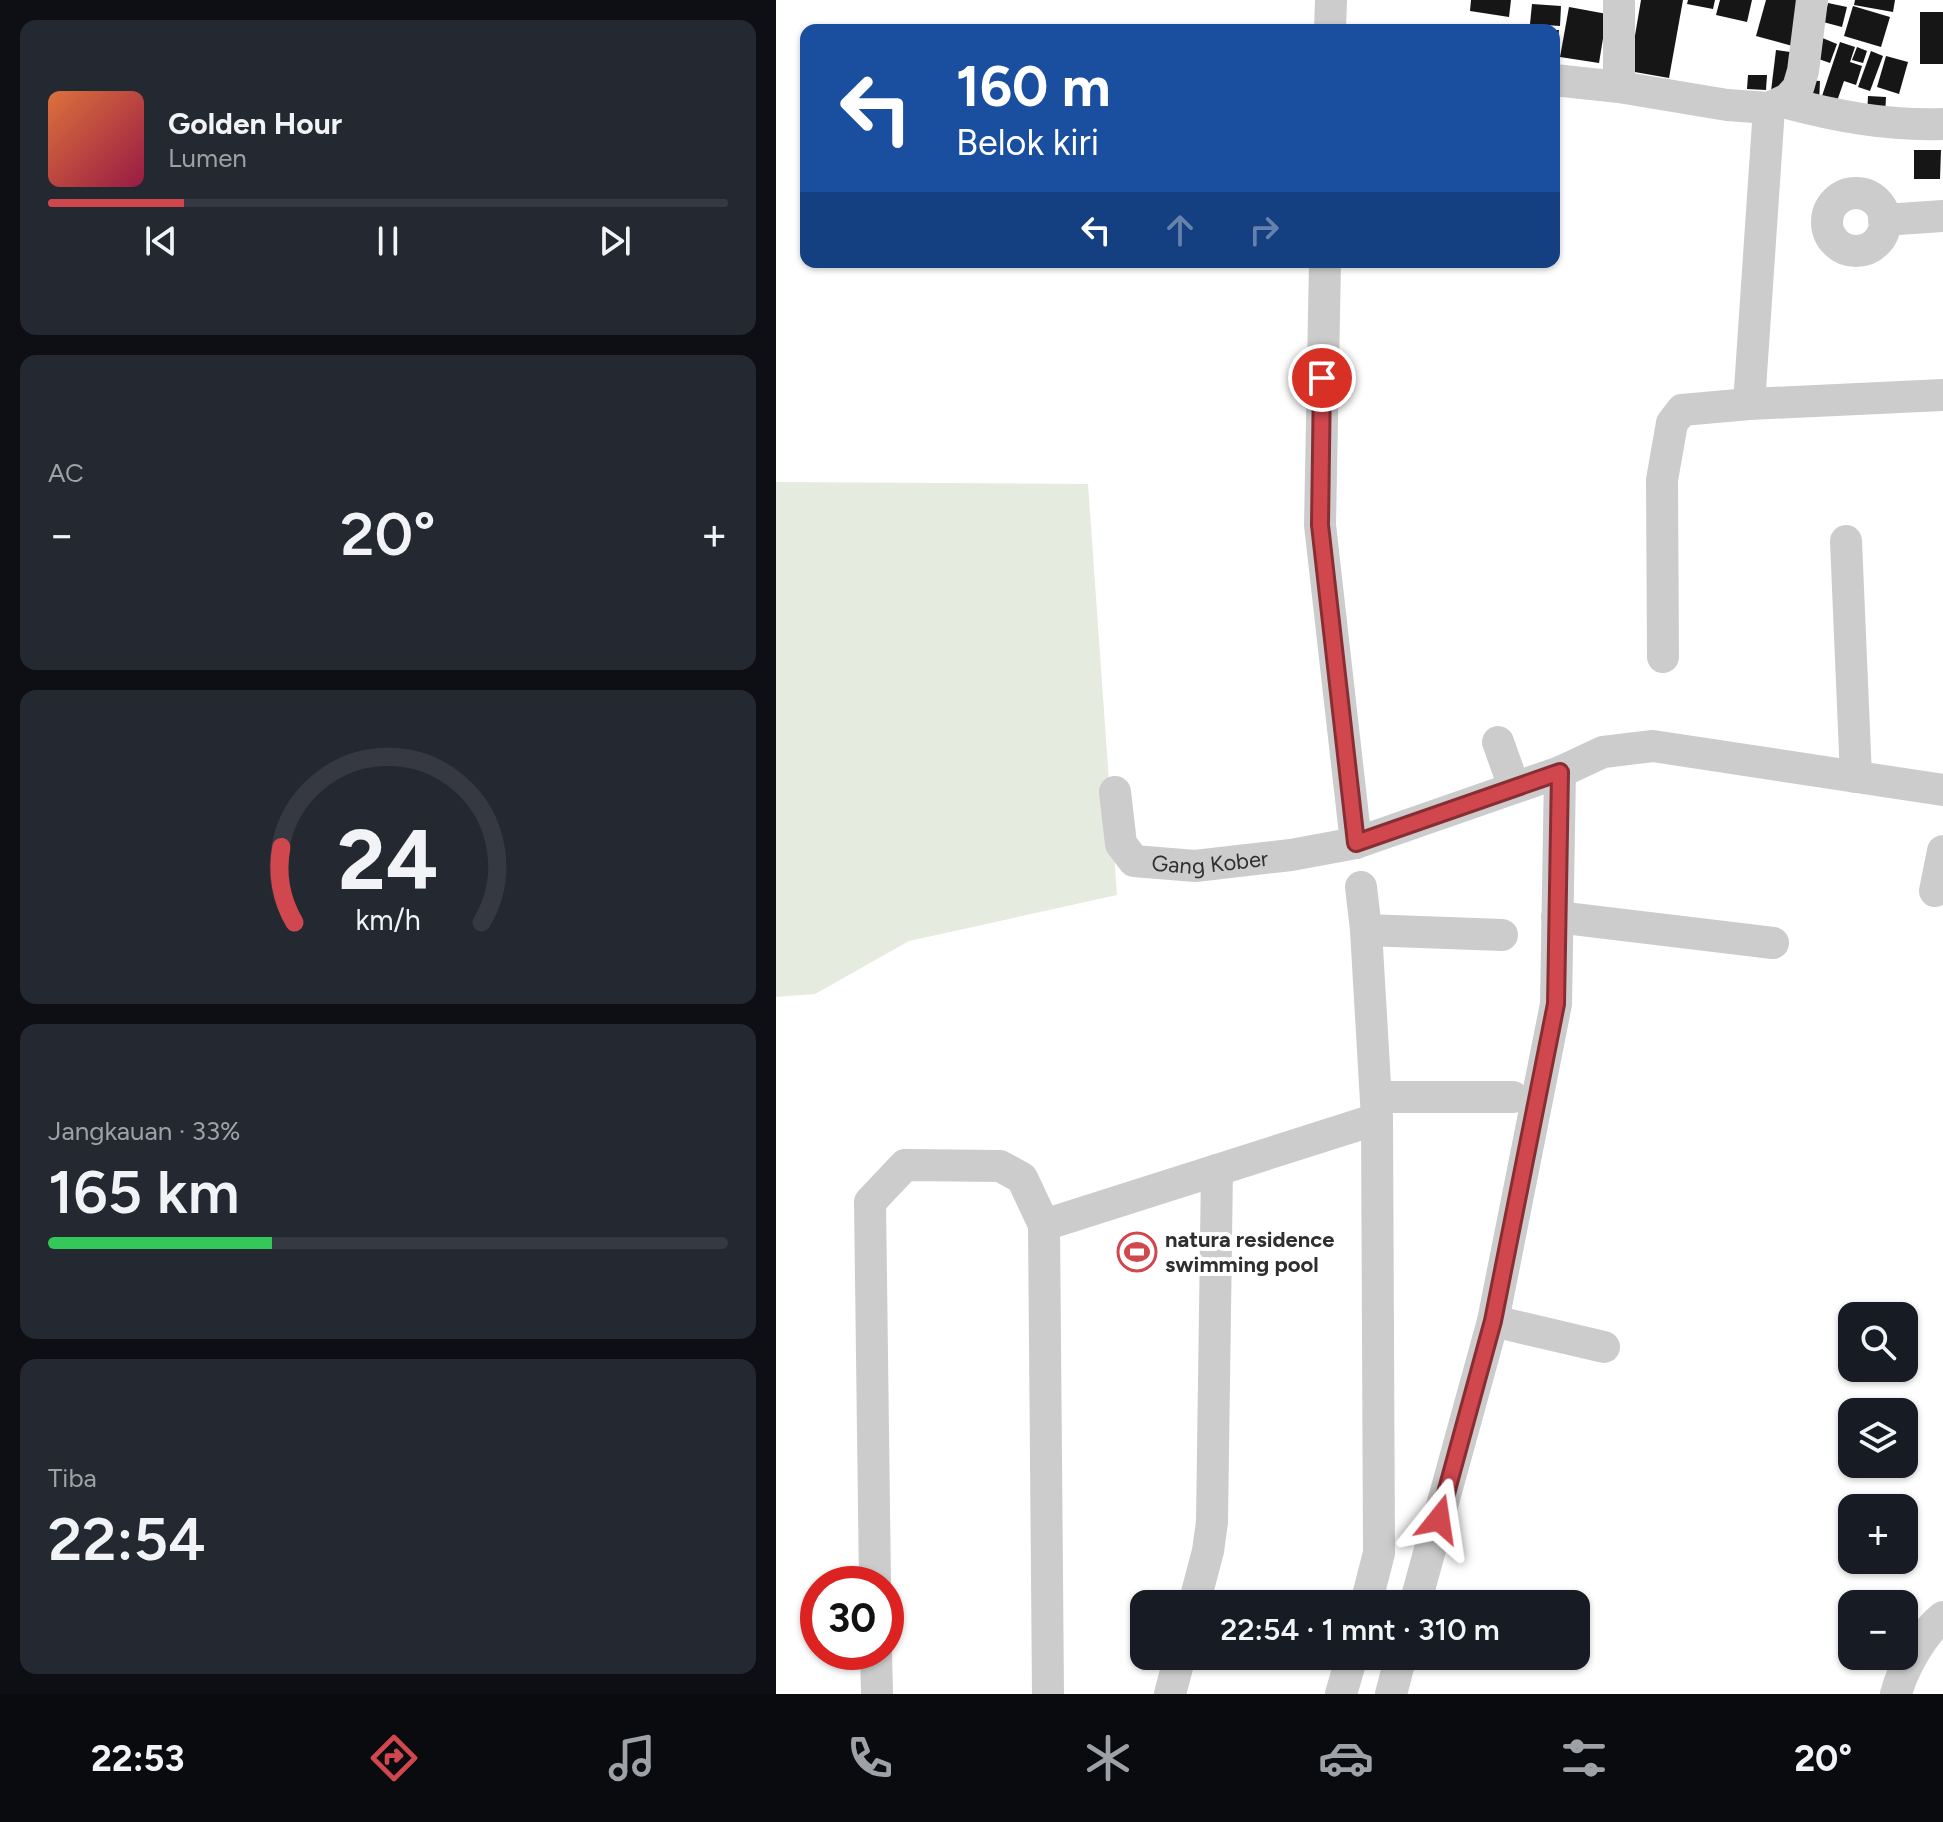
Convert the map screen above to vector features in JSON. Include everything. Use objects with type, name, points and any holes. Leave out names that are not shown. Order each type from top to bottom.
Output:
[{"type":"street","points":[[1330,24],[1331,0]]},
{"type":"street","points":[[1619,0],[1619,87]]},
{"type":"street","points":[[1749,404],[1776,105],[1798,88],[1812,0]]},
{"type":"street","points":[[1560,81],[1727,105],[1776,105],[1854,120],[1906,125],[1943,124]]},
{"type":"street","points":[[1884,220],[1943,216]]},
{"type":"street","points":[[1325,268],[1320,525],[1356,843]]},
{"type":"street","points":[[1663,657],[1662,480],[1672,423],[1682,410],[1943,395]]},
{"type":"street","points":[[1846,541],[1856,777]]},
{"type":"street","points":[[1498,742],[1514,787]]},
{"type":"street","name":"Gang Kober","points":[[1115,792],[1121,844],[1134,861],[1195,866],[1291,855],[1356,843],[1560,772],[1603,752],[1653,746],[1943,790]]},
{"type":"street","points":[[1419,1590],[1493,1321],[1556,1004],[1560,772]]},
{"type":"street","points":[[1935,891],[1943,851]]},
{"type":"street","points":[[1361,887],[1377,1108],[1379,1553],[1370,1590]]},
{"type":"street","points":[[1557,917],[1773,943]]},
{"type":"street","points":[[1366,930],[1502,935]]},
{"type":"street","points":[[1044,1225],[1217,1170],[1377,1108],[1513,1097]]},
{"type":"street","points":[[875,1566],[870,1202],[905,1165],[1000,1166],[1022,1178],[1044,1225],[1048,1694]]},
{"type":"street","points":[[1198,1590],[1212,1522],[1217,1170]]},
{"type":"street","points":[[1493,1321],[1604,1347]]},
{"type":"street","points":[[1896,1694],[1900,1677],[1934,1624],[1943,1617]]},
{"type":"street","points":[[876,1670],[877,1694]]},
{"type":"street","points":[[1170,1694],[1176,1670]]},
{"type":"street","points":[[1341,1694],[1348,1670]]},
{"type":"street","points":[[1391,1694],[1397,1670]]},
{"type":"shaded area","points":[[776,482],[1088,484],[1117,895],[909,941],[815,994],[776,997]]},
{"type":"building","points":[[1471,0],[1511,0],[1509,17],[1470,11]]},
{"type":"building","points":[[1641,0],[1683,0],[1669,78],[1629,71]]},
{"type":"building","points":[[1688,0],[1715,0],[1713,9],[1687,4]]},
{"type":"building","points":[[1720,0],[1752,0],[1747,22],[1716,15]]},
{"type":"building","points":[[1766,0],[1808,0],[1796,47],[1756,36]]},
{"type":"building","points":[[1855,0],[1895,0],[1893,12],[1854,5]]},
{"type":"building","points":[[1828,3],[1847,7],[1842,27],[1823,22]]},
{"type":"building","points":[[1532,4],[1561,6],[1560,26],[1530,24]]},
{"type":"building","points":[[1853,6],[1890,17],[1881,47],[1844,36]]},
{"type":"building","points":[[1569,7],[1607,14],[1599,63],[1560,57]]},
{"type":"building","points":[[1920,12],[1943,12],[1943,64],[1920,64]]},
{"type":"building","points":[[1820,37],[1837,44],[1830,63],[1813,57]]},
{"type":"building","points":[[1840,42],[1855,47],[1850,62],[1862,66],[1856,85],[1844,81],[1836,104],[1821,99]]},
{"type":"building","points":[[1857,47],[1867,51],[1863,63],[1852,60]]},
{"type":"building","points":[[1776,50],[1797,53],[1792,94],[1771,91]]},
{"type":"building","points":[[1871,51],[1883,56],[1870,91],[1858,87]]},
{"type":"building","points":[[1886,56],[1908,62],[1899,94],[1877,87]]},
{"type":"building","points":[[1748,75],[1767,75],[1766,90],[1747,89]]},
{"type":"building","points":[[1806,80],[1820,81],[1819,102],[1804,101]]},
{"type":"building","points":[[1868,96],[1886,97],[1885,116],[1867,115]]},
{"type":"building","points":[[1914,150],[1941,150],[1940,179],[1914,179]]},
{"type":"place","name":"natura residence swimming pool","points":[[1137,1252]]},
{"type":"route","points":[[1322,378],[1320,525],[1356,843],[1560,772],[1556,1004],[1493,1321],[1439,1519]]}]
